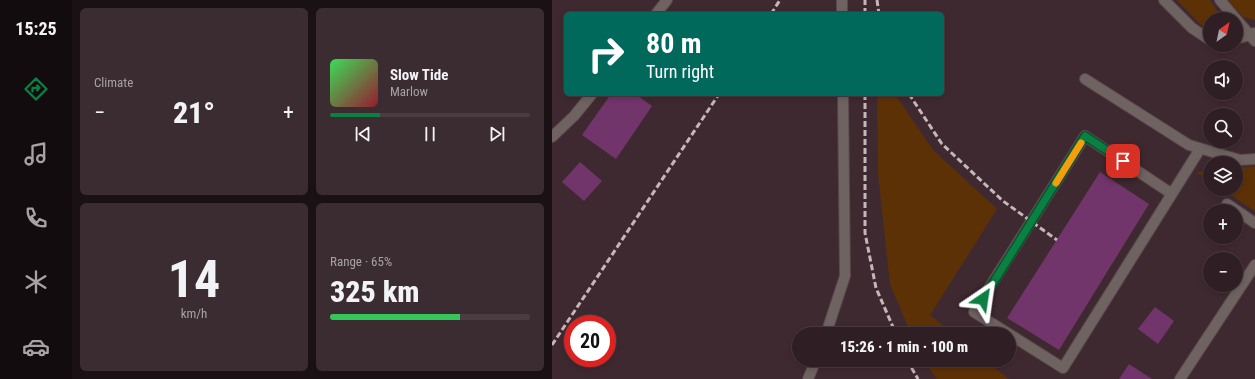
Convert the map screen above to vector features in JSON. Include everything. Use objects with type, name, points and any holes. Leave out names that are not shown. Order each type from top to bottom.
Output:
[{"type":"street","points":[[658,12],[667,0]]},
{"type":"street","points":[[842,0],[842,12]]},
{"type":"street","points":[[1164,0],[1192,28],[1203,35]]},
{"type":"street","points":[[1220,0],[1230,12]]},
{"type":"street","points":[[1243,26],[1253,36]]},
{"type":"street","points":[[1243,37],[1253,36]]},
{"type":"street","points":[[1085,79],[1189,145],[1200,150],[1240,160],[1255,158]]},
{"type":"street","points":[[552,137],[574,116],[590,96]]},
{"type":"street","points":[[828,327],[844,276],[843,96]]},
{"type":"street","points":[[1172,194],[1085,136],[974,312],[1063,368],[1200,150]]},
{"type":"street","points":[[1243,215],[1255,223]]},
{"type":"street","points":[[1180,379],[1255,265]]},
{"type":"street","points":[[808,379],[813,367]]},
{"type":"shaded area","points":[[1177,0],[1210,0],[1218,12],[1203,12],[1203,27]]},
{"type":"shaded area","points":[[1228,0],[1255,0],[1255,20],[1243,17],[1243,12],[1239,12]]},
{"type":"shaded area","points":[[877,96],[896,96],[933,150],[997,209],[930,315],[945,327],[908,327],[890,284],[878,174]]},
{"type":"shaded area","points":[[1255,166],[1255,211],[1232,196],[1243,196],[1243,167]]},
{"type":"shaded area","points":[[1196,172],[1203,172],[1203,176]]},
{"type":"shaded area","points":[[928,367],[994,367],[1009,379],[937,379]]},
{"type":"building","points":[[610,96],[638,96],[652,106],[616,159],[582,135]]},
{"type":"building","points":[[580,162],[602,181],[584,201],[562,182]]},
{"type":"building","points":[[1100,172],[1149,204],[1059,350],[1007,318]]},
{"type":"building","points":[[1155,307],[1174,321],[1158,344],[1138,329]]},
{"type":"building","points":[[1129,364],[1152,379],[1119,379]]},
{"type":"railway","points":[[772,12],[780,0]]},
{"type":"railway","points":[[865,0],[865,12]]},
{"type":"railway","points":[[877,0],[879,12]]},
{"type":"railway","points":[[552,345],[718,96]]},
{"type":"railway","points":[[865,96],[865,233],[876,288],[893,327]]},
{"type":"railway","points":[[910,96],[942,144],[1003,201],[1057,240]]},
{"type":"railway","points":[[911,367],[918,379]]},
{"type":"slow traffic","points":[[1056,183],[1081,143]]},
{"type":"route","points":[[983,299],[1085,136],[1123,161]]}]
